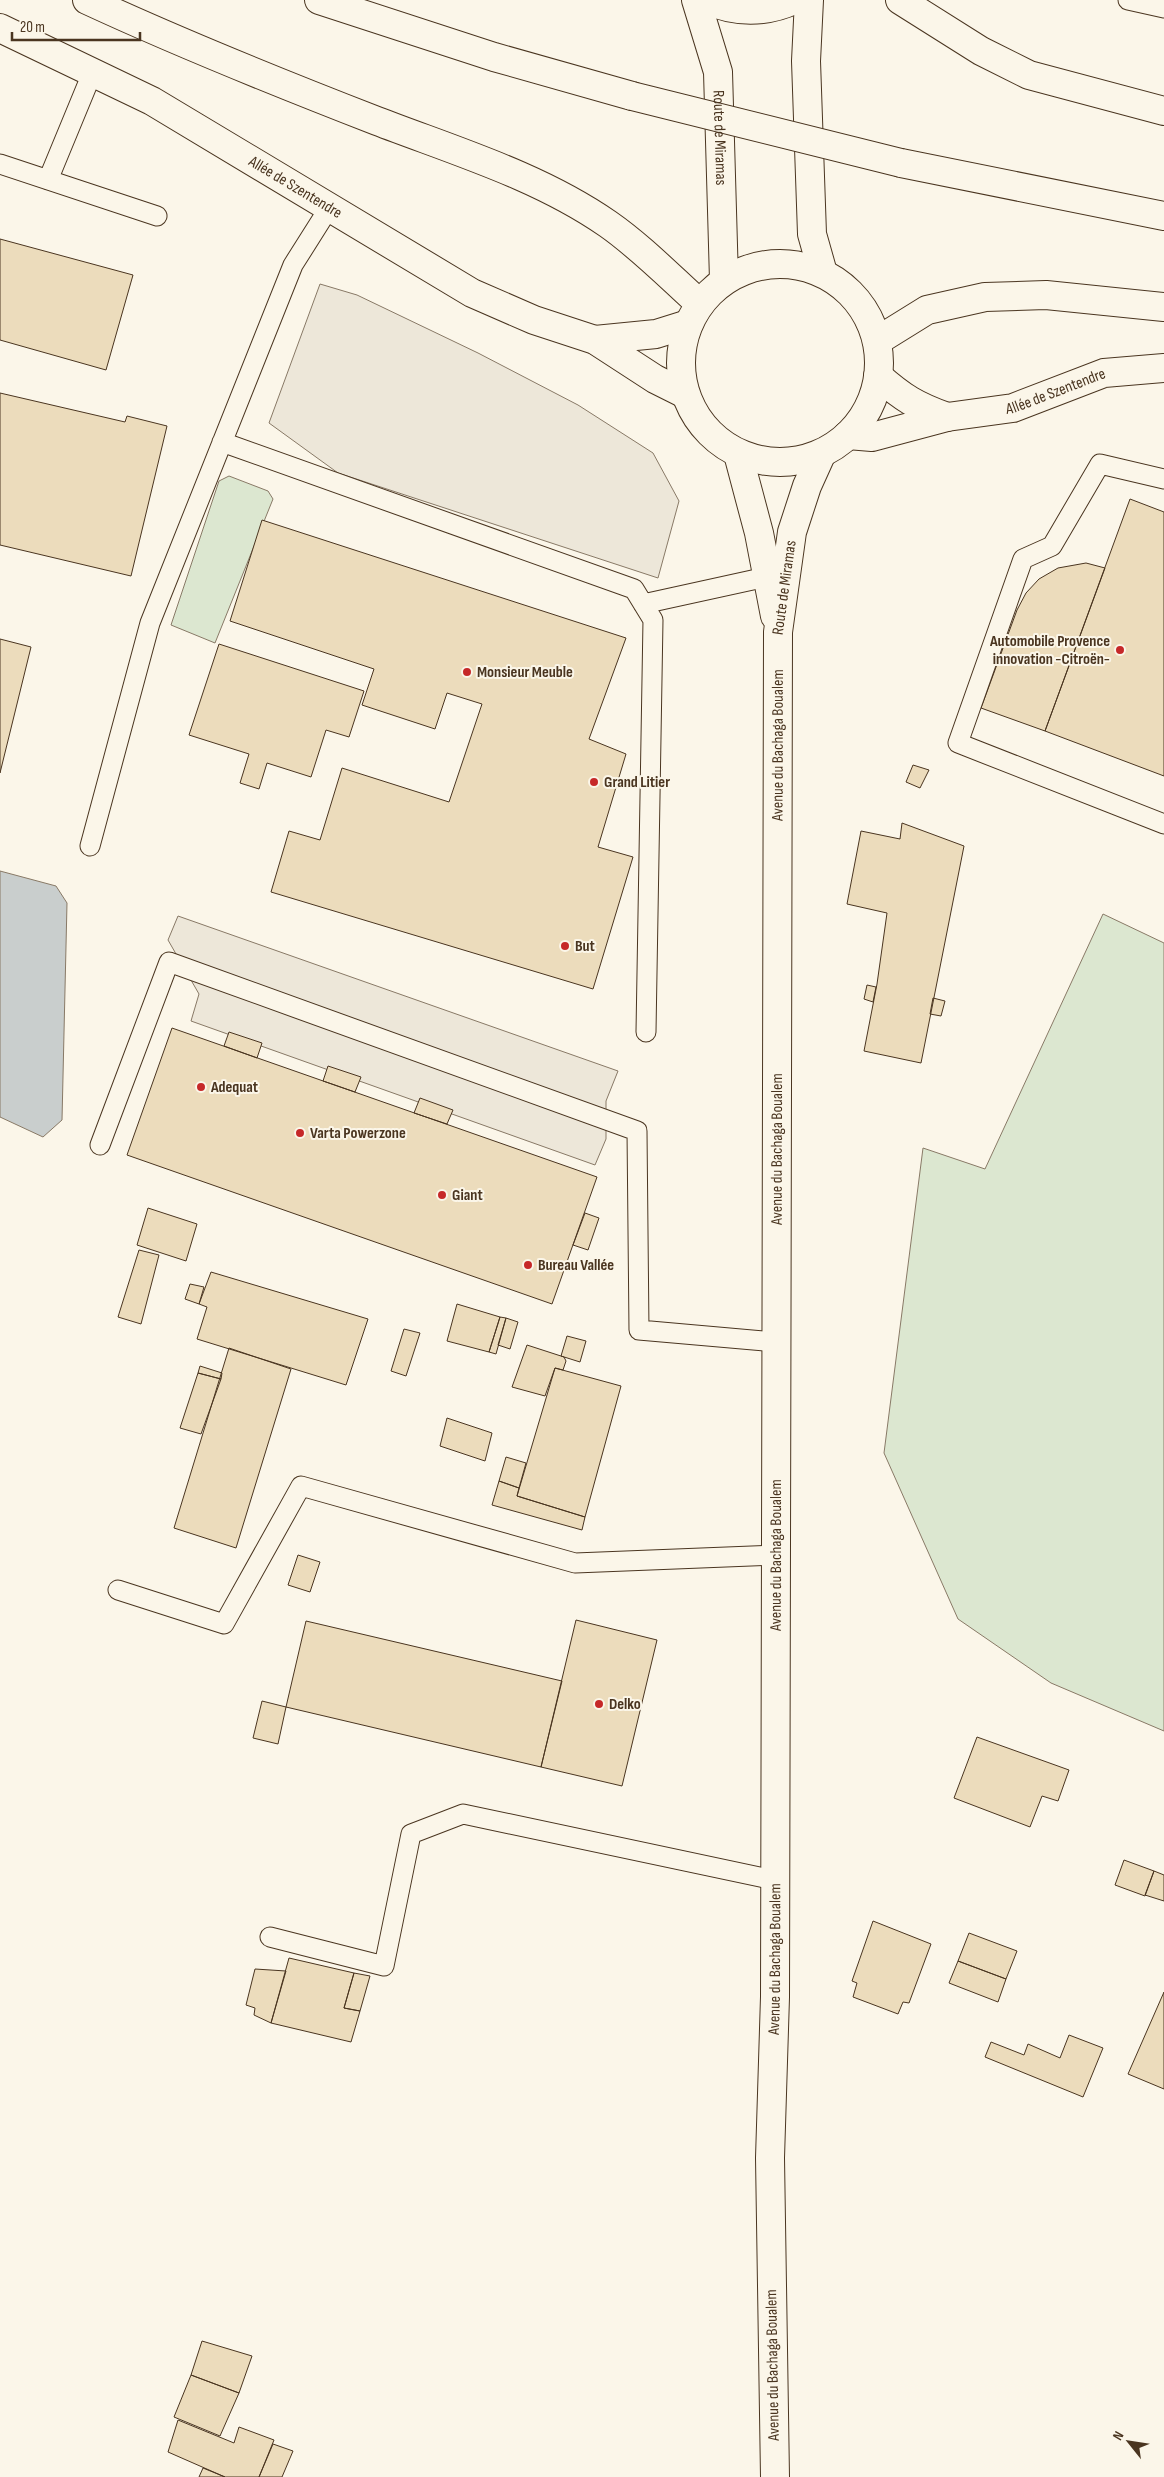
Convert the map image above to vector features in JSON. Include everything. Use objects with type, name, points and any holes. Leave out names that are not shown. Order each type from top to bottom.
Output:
[{"type":"main road","points":[[87,0],[257,75],[502,169],[555,192],[608,224],[646,254],[694,314]]},
{"type":"main road","points":[[319,0],[494,56],[632,96],[901,163],[1164,216]]},
{"type":"main road","name":"Route de Miramas","points":[[696,0],[718,72],[724,280]]},
{"type":"main road","points":[[707,0],[722,7],[752,11],[782,6],[794,0]]},
{"type":"main road","points":[[809,0],[806,61],[812,234],[822,273]]},
{"type":"main road","points":[[900,0],[981,51],[1029,75],[1164,111]]},
{"type":"main road","name":"Allée de Szentendre","points":[[0,28],[93,71],[152,101],[472,293],[534,320],[595,340],[655,380],[684,394]]},
{"type":"main road","points":[[776,264],[800,265],[822,273],[847,290],[866,313],[877,341],[878,376],[869,408],[848,435],[821,455],[793,462],[765,463],[738,454],[715,440],[696,419],[684,394],[680,371],[681,347],[694,314],[712,289],[724,280],[754,267],[776,264]]},
{"type":"main road","points":[[877,341],[926,310],[985,297],[1046,295],[1164,307]]},
{"type":"main road","name":"Allée de Szentendre","points":[[595,340],[656,334],[694,314]]},
{"type":"main road","name":"Allée de Szentendre","points":[[848,435],[872,437],[947,418],[1013,408],[1104,373],[1164,368]]},
{"type":"main road","points":[[878,376],[903,398],[947,418]]},
{"type":"main road","name":"Route de Miramas","points":[[738,454],[758,533],[778,632]]},
{"type":"main road","name":"Route de Miramas","points":[[778,632],[792,532],[807,486],[821,455]]},
{"type":"main road","name":"Avenue du Bachaga Boualem","points":[[775,2477],[770,2158],[775,1997],[778,632]]},
{"type":"lane","points":[[1128,0],[1164,8]]},
{"type":"lane","points":[[48,180],[93,71]]},
{"type":"lane","points":[[0,164],[156,216]]},
{"type":"lane","points":[[90,846],[150,623],[293,265],[329,208]]},
{"type":"lane","points":[[222,442],[634,589],[653,620],[646,1032]]},
{"type":"lane","points":[[1164,479],[1100,464],[1052,546],[1023,559],[958,743],[1164,824]]},
{"type":"lane","points":[[643,604],[766,577]]},
{"type":"lane","points":[[100,1145],[169,962],[637,1131],[639,1330],[775,1342]]},
{"type":"lane","points":[[118,1590],[224,1624],[302,1486],[575,1563],[775,1554]]},
{"type":"lane","points":[[270,1937],[384,1966],[411,1834],[463,1814],[774,1880]]},
{"type":"green space","points":[[229,476],[268,491],[273,499],[215,643],[171,625],[219,481]]},
{"type":"green space","points":[[1103,914],[1164,943],[1164,1731],[1051,1683],[958,1619],[884,1453],[923,1148],[985,1169]]},
{"type":"shaded area","points":[[320,284],[357,295],[478,353],[578,405],[653,453],[679,501],[658,578],[338,473],[269,423]]},
{"type":"shaded area","points":[[0,871],[56,886],[67,903],[62,1120],[43,1137],[0,1117]]},
{"type":"shaded area","points":[[178,916],[618,1071],[606,1101],[606,1139],[595,1165],[191,1021],[199,994],[168,940]]},
{"type":"building","points":[[0,239],[133,275],[106,370],[0,340]]},
{"type":"building","points":[[0,393],[125,422],[127,416],[167,426],[131,576],[0,545]]},
{"type":"building","name":"Automobile Provence innovation -Citroën-","points":[[1130,499],[1164,512],[1164,776],[1045,731]]},
{"type":"building","points":[[262,520],[626,638],[589,739],[626,754],[598,847],[633,857],[593,989],[271,892],[289,831],[320,840],[342,768],[449,802],[482,704],[447,693],[435,729],[362,705],[374,669],[230,621]]},
{"type":"building","points":[[1086,563],[1105,568],[1045,731],[981,708],[1017,610],[1026,593],[1039,579],[1058,568]]},
{"type":"building","points":[[0,639],[31,647],[0,773]]},
{"type":"building","points":[[219,644],[364,691],[349,737],[326,730],[311,777],[267,763],[259,789],[240,783],[249,754],[189,735]]},
{"type":"building","points":[[913,765],[929,770],[920,788],[906,782]]},
{"type":"building","points":[[902,823],[964,846],[921,1063],[864,1051],[877,984],[887,913],[847,904],[861,831],[900,839]]},
{"type":"building","points":[[867,985],[876,987],[873,1002],[864,999]]},
{"type":"building","points":[[933,998],[945,1001],[941,1016],[930,1014]]},
{"type":"building","points":[[172,1028],[597,1177],[552,1304],[127,1155]]},
{"type":"building","points":[[229,1032],[262,1043],[257,1058],[224,1046]]},
{"type":"building","points":[[328,1066],[361,1077],[355,1092],[323,1081]]},
{"type":"building","points":[[420,1098],[453,1110],[447,1124],[414,1113]]},
{"type":"building","points":[[148,1208],[197,1224],[186,1261],[137,1245]]},
{"type":"building","points":[[585,1213],[599,1218],[588,1250],[573,1245]]},
{"type":"building","points":[[139,1250],[159,1255],[141,1324],[118,1317]]},
{"type":"building","points":[[211,1272],[368,1319],[346,1385],[197,1339],[207,1307],[199,1304]]},
{"type":"building","points":[[190,1284],[204,1287],[199,1304],[185,1299]]},
{"type":"building","points":[[457,1304],[500,1317],[489,1352],[447,1341]]},
{"type":"building","points":[[500,1317],[506,1318],[496,1354],[489,1352]]},
{"type":"building","points":[[506,1318],[518,1322],[510,1349],[498,1345]]},
{"type":"building","points":[[404,1329],[420,1333],[406,1376],[391,1371]]},
{"type":"building","points":[[567,1336],[586,1341],[580,1362],[561,1356]]},
{"type":"building","points":[[527,1345],[564,1357],[566,1361],[563,1370],[555,1368],[545,1396],[512,1387]]},
{"type":"building","points":[[229,1348],[291,1369],[236,1548],[174,1528]]},
{"type":"building","points":[[200,1366],[222,1373],[221,1379],[198,1373]]},
{"type":"building","points":[[555,1368],[621,1386],[585,1517],[517,1496]]},
{"type":"building","points":[[198,1373],[221,1379],[201,1434],[180,1428]]},
{"type":"building","points":[[447,1418],[492,1433],[485,1461],[440,1446]]},
{"type":"building","points":[[506,1457],[526,1463],[519,1488],[499,1481]]},
{"type":"building","points":[[499,1481],[519,1488],[517,1496],[585,1517],[582,1530],[492,1505]]},
{"type":"building","points":[[298,1555],[320,1562],[310,1592],[288,1585]]},
{"type":"building","points":[[576,1620],[657,1640],[622,1786],[541,1767]]},
{"type":"building","points":[[306,1621],[562,1681],[541,1767],[286,1707]]},
{"type":"building","points":[[262,1701],[286,1707],[278,1744],[253,1738]]},
{"type":"building","points":[[977,1737],[1069,1770],[1058,1801],[1042,1796],[1030,1827],[954,1798]]},
{"type":"building","points":[[1124,1860],[1154,1871],[1145,1896],[1115,1885]]},
{"type":"building","points":[[1154,1871],[1164,1875],[1164,1901],[1145,1895]]},
{"type":"building","points":[[873,1921],[931,1944],[909,2003],[903,2002],[898,2014],[853,1997],[857,1983],[852,1981]]},
{"type":"building","points":[[969,1933],[1017,1951],[1006,1979],[958,1961]]},
{"type":"building","points":[[289,1958],[354,1973],[344,2008],[360,2011],[351,2042],[271,2023]]},
{"type":"building","points":[[958,1961],[1006,1979],[998,2002],[949,1983]]},
{"type":"building","points":[[255,1969],[286,1971],[271,2023],[254,2015],[255,2008],[246,2005]]},
{"type":"building","points":[[354,1973],[370,1976],[360,2011],[344,2008]]},
{"type":"building","points":[[1164,1992],[1164,2089],[1128,2074]]},
{"type":"building","points":[[1069,2035],[1103,2048],[1083,2097],[985,2057],[991,2042],[1024,2055],[1028,2044],[1060,2058]]},
{"type":"building","points":[[202,2341],[252,2356],[239,2393],[191,2375]]},
{"type":"building","points":[[191,2375],[239,2393],[220,2436],[174,2417]]},
{"type":"building","points":[[178,2420],[234,2443],[239,2427],[274,2440],[259,2477],[225,2477],[168,2452]]},
{"type":"building","points":[[273,2444],[293,2451],[282,2477],[259,2477]]},
{"type":"building","points":[[203,2468],[225,2477],[199,2477]]},
{"type":"place","name":"Automobile Provence innovation -Citroën-","points":[[1120,650]]},
{"type":"place","name":"Monsieur Meuble","points":[[467,672]]},
{"type":"place","name":"Grand Litier","points":[[594,782]]},
{"type":"place","name":"But","points":[[565,946]]},
{"type":"place","name":"Adequat","points":[[201,1087]]},
{"type":"place","name":"Varta Powerzone","points":[[300,1133]]},
{"type":"place","name":"Giant","points":[[442,1195]]},
{"type":"place","name":"Bureau Vallée","points":[[528,1265]]},
{"type":"place","name":"Delko","points":[[599,1704]]}]
